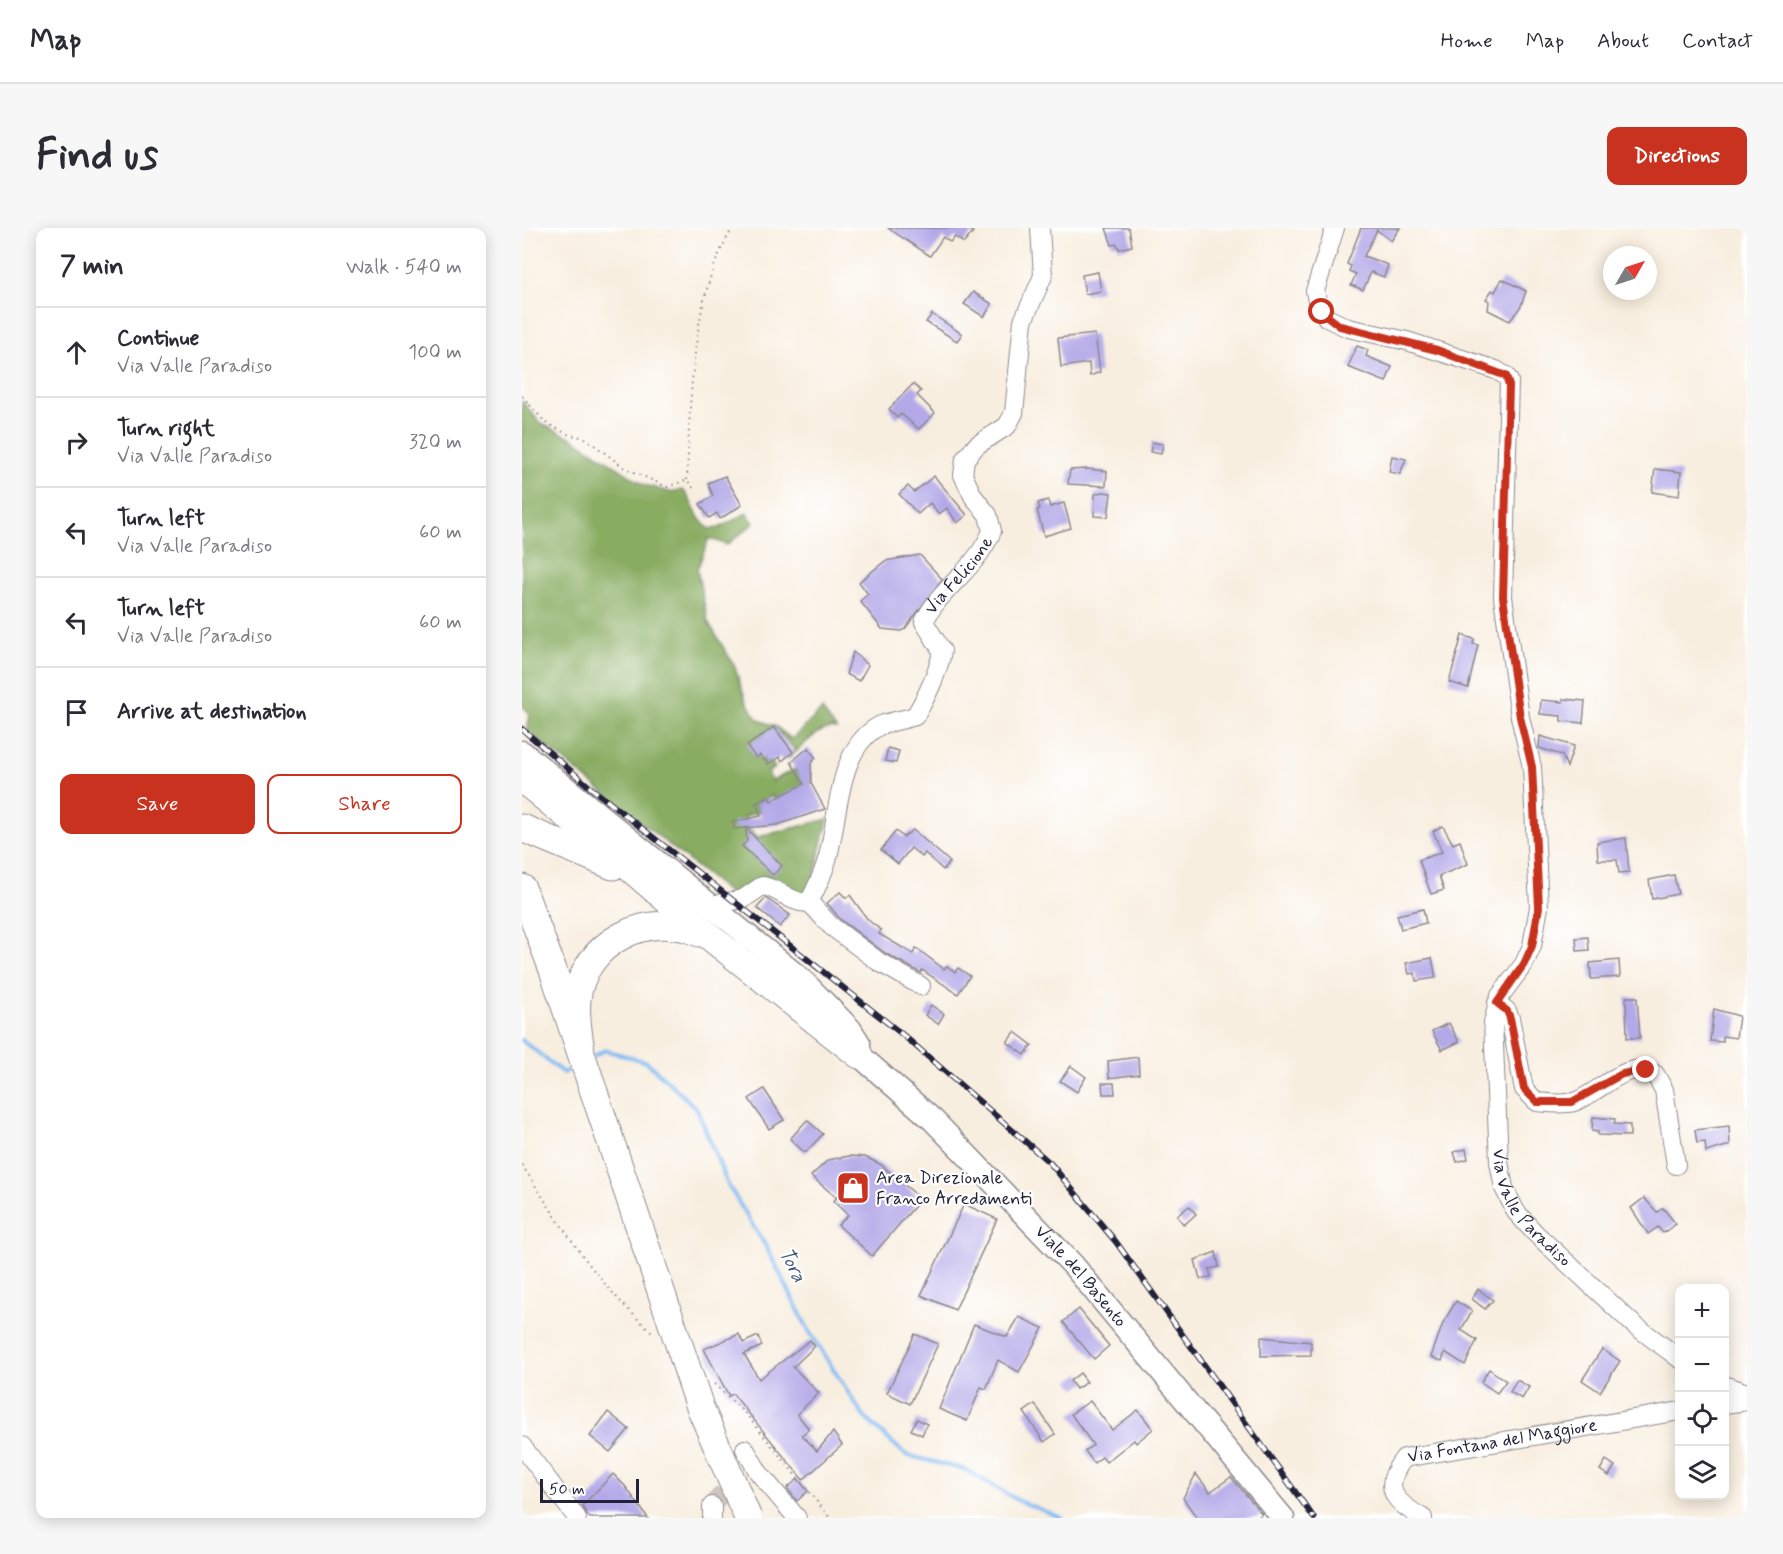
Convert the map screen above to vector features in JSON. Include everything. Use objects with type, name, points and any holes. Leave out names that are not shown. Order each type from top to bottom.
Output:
[{"type":"highway","points":[[522,779],[715,941],[859,1055]]},
{"type":"highway","points":[[522,828],[597,858],[662,897]]},
{"type":"highway","points":[[522,888],[718,1514]]},
{"type":"highway","points":[[581,1052],[577,1001],[582,980],[590,963],[603,948],[635,929],[652,925],[683,925],[715,941]]},
{"type":"highway","points":[[522,932],[562,1021],[581,1052],[700,1407],[747,1518]]},
{"type":"main road","points":[[522,752],[718,904],[825,1001],[857,1038],[860,1047],[859,1055]]},
{"type":"main road","name":"Viale del Basento","points":[[859,1055],[933,1120],[1073,1265],[1283,1518]]},
{"type":"street","name":"Via Felicione","points":[[808,902],[827,860],[844,776],[866,737],[880,726],[915,716],[939,666],[942,651],[924,622],[929,611],[972,565],[992,531],[988,515],[973,496],[963,475],[965,459],[977,446],[1007,426],[1014,413],[1023,321],[1043,276],[1040,228]]},
{"type":"street","name":"Via Valle Paradiso","points":[[1335,228],[1315,291],[1318,305],[1327,318],[1348,328],[1427,347],[1496,370],[1506,376],[1509,381],[1503,597],[1520,717],[1532,767],[1539,907],[1532,946],[1524,964],[1497,1003],[1493,1022],[1499,1162],[1504,1188],[1512,1204],[1535,1233],[1633,1324],[1675,1355]]},
{"type":"street","points":[[718,904],[742,899],[762,886],[776,888],[801,903],[808,902],[831,926],[879,962],[921,986]]},
{"type":"street","points":[[1497,1003],[1507,1011],[1510,1018],[1524,1089],[1537,1102],[1572,1102],[1622,1074],[1640,1070],[1655,1074],[1664,1090],[1676,1165]]},
{"type":"street","points":[[1729,1386],[1747,1393]]},
{"type":"street","points":[[1729,1403],[1747,1401]]},
{"type":"street","name":"Via Fontana del Maggiore","points":[[1423,1518],[1401,1506],[1393,1497],[1392,1481],[1404,1458],[1418,1453],[1515,1441],[1675,1412]]},
{"type":"street","points":[[522,1446],[577,1518]]},
{"type":"street","points":[[737,1474],[747,1454],[759,1473],[797,1518]]},
{"type":"path","points":[[695,490],[687,480],[697,348],[707,282],[721,246],[733,228]]},
{"type":"path","points":[[522,396],[546,423],[567,434],[585,438],[625,468],[668,487],[687,480]]},
{"type":"green space","points":[[522,401],[540,423],[574,439],[644,485],[670,492],[683,490],[701,521],[710,529],[719,528],[747,513],[754,523],[727,545],[709,538],[697,570],[708,622],[734,665],[746,701],[757,719],[776,727],[792,739],[822,710],[836,729],[823,730],[816,734],[787,759],[796,751],[780,733],[773,739],[766,732],[749,747],[760,759],[772,763],[775,768],[768,772],[772,781],[795,769],[802,779],[809,777],[811,783],[774,799],[772,796],[756,803],[760,812],[745,816],[747,826],[758,837],[828,819],[809,900],[774,884],[734,897],[527,731],[530,714],[522,705]]},
{"type":"building","points":[[888,228],[966,228],[973,232],[964,243],[955,237],[950,242],[943,237],[930,256]]},
{"type":"building","points":[[1106,228],[1129,228],[1132,246],[1119,249],[1117,244],[1112,245]]},
{"type":"building","points":[[1361,228],[1400,228],[1391,241],[1377,230],[1364,256],[1388,265],[1384,277],[1371,272],[1363,290],[1351,285],[1356,274],[1349,271],[1351,266],[1347,264]]},
{"type":"building","points":[[1098,272],[1101,291],[1085,294],[1082,275]]},
{"type":"building","points":[[1502,279],[1526,291],[1521,306],[1510,321],[1488,310],[1489,301],[1486,299],[1492,290],[1495,292]]},
{"type":"building","points":[[973,292],[992,304],[984,317],[964,304]]},
{"type":"building","points":[[932,314],[962,334],[957,341],[926,322]]},
{"type":"building","points":[[1095,334],[1100,372],[1090,376],[1089,363],[1061,367],[1058,338]]},
{"type":"building","points":[[1357,346],[1368,350],[1366,356],[1392,367],[1386,382],[1348,367]]},
{"type":"building","points":[[913,384],[921,391],[917,395],[935,413],[919,429],[901,414],[897,418],[889,409]]},
{"type":"building","points":[[1152,442],[1163,444],[1161,454],[1150,452]]},
{"type":"building","points":[[1392,456],[1406,459],[1400,474],[1389,472]]},
{"type":"building","points":[[1655,469],[1681,472],[1679,496],[1652,492]]},
{"type":"building","points":[[1070,470],[1107,471],[1106,486],[1068,484]]},
{"type":"building","points":[[725,476],[742,505],[720,519],[717,513],[709,518],[700,504],[713,496],[708,483]]},
{"type":"building","points":[[934,476],[967,515],[957,523],[947,508],[939,514],[930,503],[918,514],[899,494],[908,486],[914,492]]},
{"type":"building","points":[[1111,493],[1108,517],[1094,516],[1095,494]]},
{"type":"building","points":[[1048,500],[1050,507],[1064,503],[1071,528],[1044,536],[1037,510],[1040,509],[1038,503]]},
{"type":"building","points":[[920,555],[942,579],[905,629],[901,631],[882,629],[860,601],[868,594],[859,582],[885,561]]},
{"type":"building","points":[[1462,635],[1474,639],[1473,644],[1478,645],[1468,688],[1449,682]]},
{"type":"building","points":[[853,652],[868,665],[859,681],[846,674]]},
{"type":"building","points":[[1563,699],[1585,701],[1583,723],[1561,721],[1561,716],[1540,714],[1541,700],[1563,702]]},
{"type":"building","points":[[774,727],[793,752],[782,761],[780,757],[768,764],[760,755],[756,758],[747,746]]},
{"type":"building","points":[[1540,736],[1574,746],[1567,767],[1562,755],[1539,748]]},
{"type":"building","points":[[808,748],[816,758],[811,763],[811,783],[825,809],[777,825],[734,829],[733,822],[761,816],[756,803],[769,797],[771,801],[804,784],[791,762]]},
{"type":"building","points":[[888,748],[899,751],[896,763],[885,761]]},
{"type":"building","points":[[1443,826],[1453,844],[1460,841],[1468,864],[1439,876],[1444,890],[1431,894],[1419,860],[1442,852],[1433,831]]},
{"type":"building","points":[[746,828],[782,866],[773,875],[742,846],[747,841]]},
{"type":"building","points":[[913,830],[950,862],[943,870],[925,853],[922,857],[911,848],[898,864],[881,850],[896,831],[903,837]]},
{"type":"building","points":[[1626,838],[1629,872],[1619,873],[1617,860],[1598,860],[1597,842]]},
{"type":"building","points":[[1674,875],[1678,894],[1652,899],[1649,880]]},
{"type":"building","points":[[840,892],[846,898],[850,895],[868,920],[881,930],[879,934],[913,954],[916,948],[944,969],[947,966],[955,972],[958,968],[970,976],[958,994],[922,970],[921,973],[885,953],[840,919],[827,903]]},
{"type":"building","points":[[766,898],[790,915],[780,927],[757,908]]},
{"type":"building","points":[[1423,909],[1426,923],[1401,929],[1397,915]]},
{"type":"building","points":[[1588,937],[1589,950],[1577,951],[1576,938]]},
{"type":"building","points":[[1432,958],[1436,978],[1416,981],[1415,973],[1409,974],[1406,963]]},
{"type":"building","points":[[1619,960],[1620,977],[1591,979],[1590,963]]},
{"type":"building","points":[[1626,997],[1637,997],[1640,1038],[1627,1038]]},
{"type":"building","points":[[931,1005],[944,1014],[938,1024],[925,1015]]},
{"type":"building","points":[[1714,1009],[1739,1016],[1736,1038],[1723,1036],[1723,1042],[1710,1041]]},
{"type":"building","points":[[1449,1023],[1459,1042],[1442,1050],[1432,1031]]},
{"type":"building","points":[[1015,1032],[1032,1045],[1025,1055],[1007,1042]]},
{"type":"building","points":[[1138,1057],[1139,1074],[1109,1078],[1108,1061]]},
{"type":"building","points":[[1071,1066],[1086,1077],[1077,1092],[1060,1081]]},
{"type":"building","points":[[1102,1083],[1114,1083],[1115,1094],[1103,1094]]},
{"type":"building","points":[[764,1089],[784,1120],[769,1129],[749,1099]]},
{"type":"building","points":[[1593,1117],[1615,1119],[1614,1124],[1630,1125],[1630,1136],[1598,1135],[1598,1132],[1592,1131]]},
{"type":"building","points":[[807,1120],[823,1134],[805,1153],[790,1139]]},
{"type":"building","points":[[1729,1126],[1730,1145],[1706,1152],[1705,1142],[1697,1143],[1695,1130]]},
{"type":"building","points":[[1466,1149],[1468,1159],[1457,1162],[1454,1152]]},
{"type":"building","points":[[849,1156],[865,1157],[880,1164],[921,1199],[872,1256],[838,1225],[848,1215],[833,1201],[837,1198],[811,1176],[828,1160]]},
{"type":"building","points":[[1644,1198],[1657,1212],[1663,1208],[1676,1224],[1663,1233],[1658,1227],[1648,1234],[1631,1208]]},
{"type":"building","points":[[964,1204],[997,1219],[955,1310],[921,1295]]},
{"type":"building","points":[[1189,1206],[1196,1214],[1184,1225],[1177,1216]]},
{"type":"building","points":[[1216,1252],[1219,1267],[1209,1269],[1211,1277],[1200,1279],[1195,1260]]},
{"type":"building","points":[[1478,1289],[1493,1300],[1485,1309],[1472,1299]]},
{"type":"building","points":[[1456,1301],[1472,1311],[1461,1330],[1477,1340],[1465,1365],[1445,1352],[1442,1361],[1431,1357],[1443,1323]]},
{"type":"building","points":[[1079,1309],[1109,1346],[1094,1359],[1063,1322]]},
{"type":"building","points":[[1019,1317],[1043,1328],[1019,1372],[998,1360],[986,1389],[981,1387],[967,1421],[939,1409],[974,1324],[1007,1337]]},
{"type":"building","points":[[739,1334],[743,1343],[758,1336],[762,1346],[744,1354],[759,1379],[810,1340],[815,1346],[793,1367],[819,1393],[797,1414],[809,1429],[802,1435],[817,1451],[833,1432],[842,1445],[803,1480],[733,1394],[729,1396],[704,1349]]},
{"type":"building","points":[[915,1334],[938,1344],[910,1404],[887,1393]]},
{"type":"building","points":[[1261,1337],[1311,1342],[1311,1355],[1261,1356]]},
{"type":"building","points":[[1602,1349],[1620,1361],[1600,1392],[1582,1380]]},
{"type":"building","points":[[1489,1369],[1506,1381],[1497,1393],[1481,1382]]},
{"type":"building","points":[[1080,1373],[1087,1382],[1076,1389],[1070,1381]]},
{"type":"building","points":[[1517,1380],[1529,1387],[1522,1399],[1510,1392]]},
{"type":"building","points":[[1090,1401],[1112,1430],[1138,1410],[1153,1429],[1136,1443],[1134,1440],[1106,1462],[1102,1457],[1094,1463],[1085,1451],[1093,1445],[1071,1414]]},
{"type":"building","points":[[1035,1404],[1055,1434],[1044,1442],[1024,1412]]},
{"type":"building","points":[[608,1412],[629,1429],[610,1452],[590,1436]]},
{"type":"building","points":[[917,1419],[927,1424],[922,1435],[911,1430]]},
{"type":"building","points":[[1606,1460],[1615,1466],[1609,1476],[1600,1470]]},
{"type":"building","points":[[613,1474],[625,1486],[648,1518],[590,1518],[588,1516],[582,1506]]},
{"type":"building","points":[[1196,1474],[1210,1492],[1231,1477],[1262,1514],[1257,1518],[1197,1518],[1183,1498]]},
{"type":"building","points":[[798,1479],[808,1491],[797,1501],[787,1488]]},
{"type":"waterway","name":"Tora","points":[[522,1040],[563,1073],[574,1067]]},
{"type":"waterway","name":"Tora","points":[[594,1056],[605,1050],[647,1062],[697,1109],[728,1185],[768,1250],[809,1331],[864,1417],[906,1455],[966,1470],[1019,1501],[1062,1518]]},
{"type":"tunnel","points":[[712,1506],[737,1475]]},
{"type":"railway","points":[[522,729],[591,788],[903,1035],[1050,1163],[1116,1242],[1314,1518]]},
{"type":"place","name":"Area Direzionale Franco Arredamenti","points":[[853,1188]]},
{"type":"route","points":[[1322,312],[1340,326],[1437,350],[1503,373],[1509,381],[1503,597],[1520,717],[1534,783],[1539,907],[1532,946],[1524,964],[1497,1003],[1507,1011],[1510,1018],[1524,1089],[1537,1102],[1561,1104],[1572,1102],[1582,1099],[1622,1074],[1646,1070]]}]
